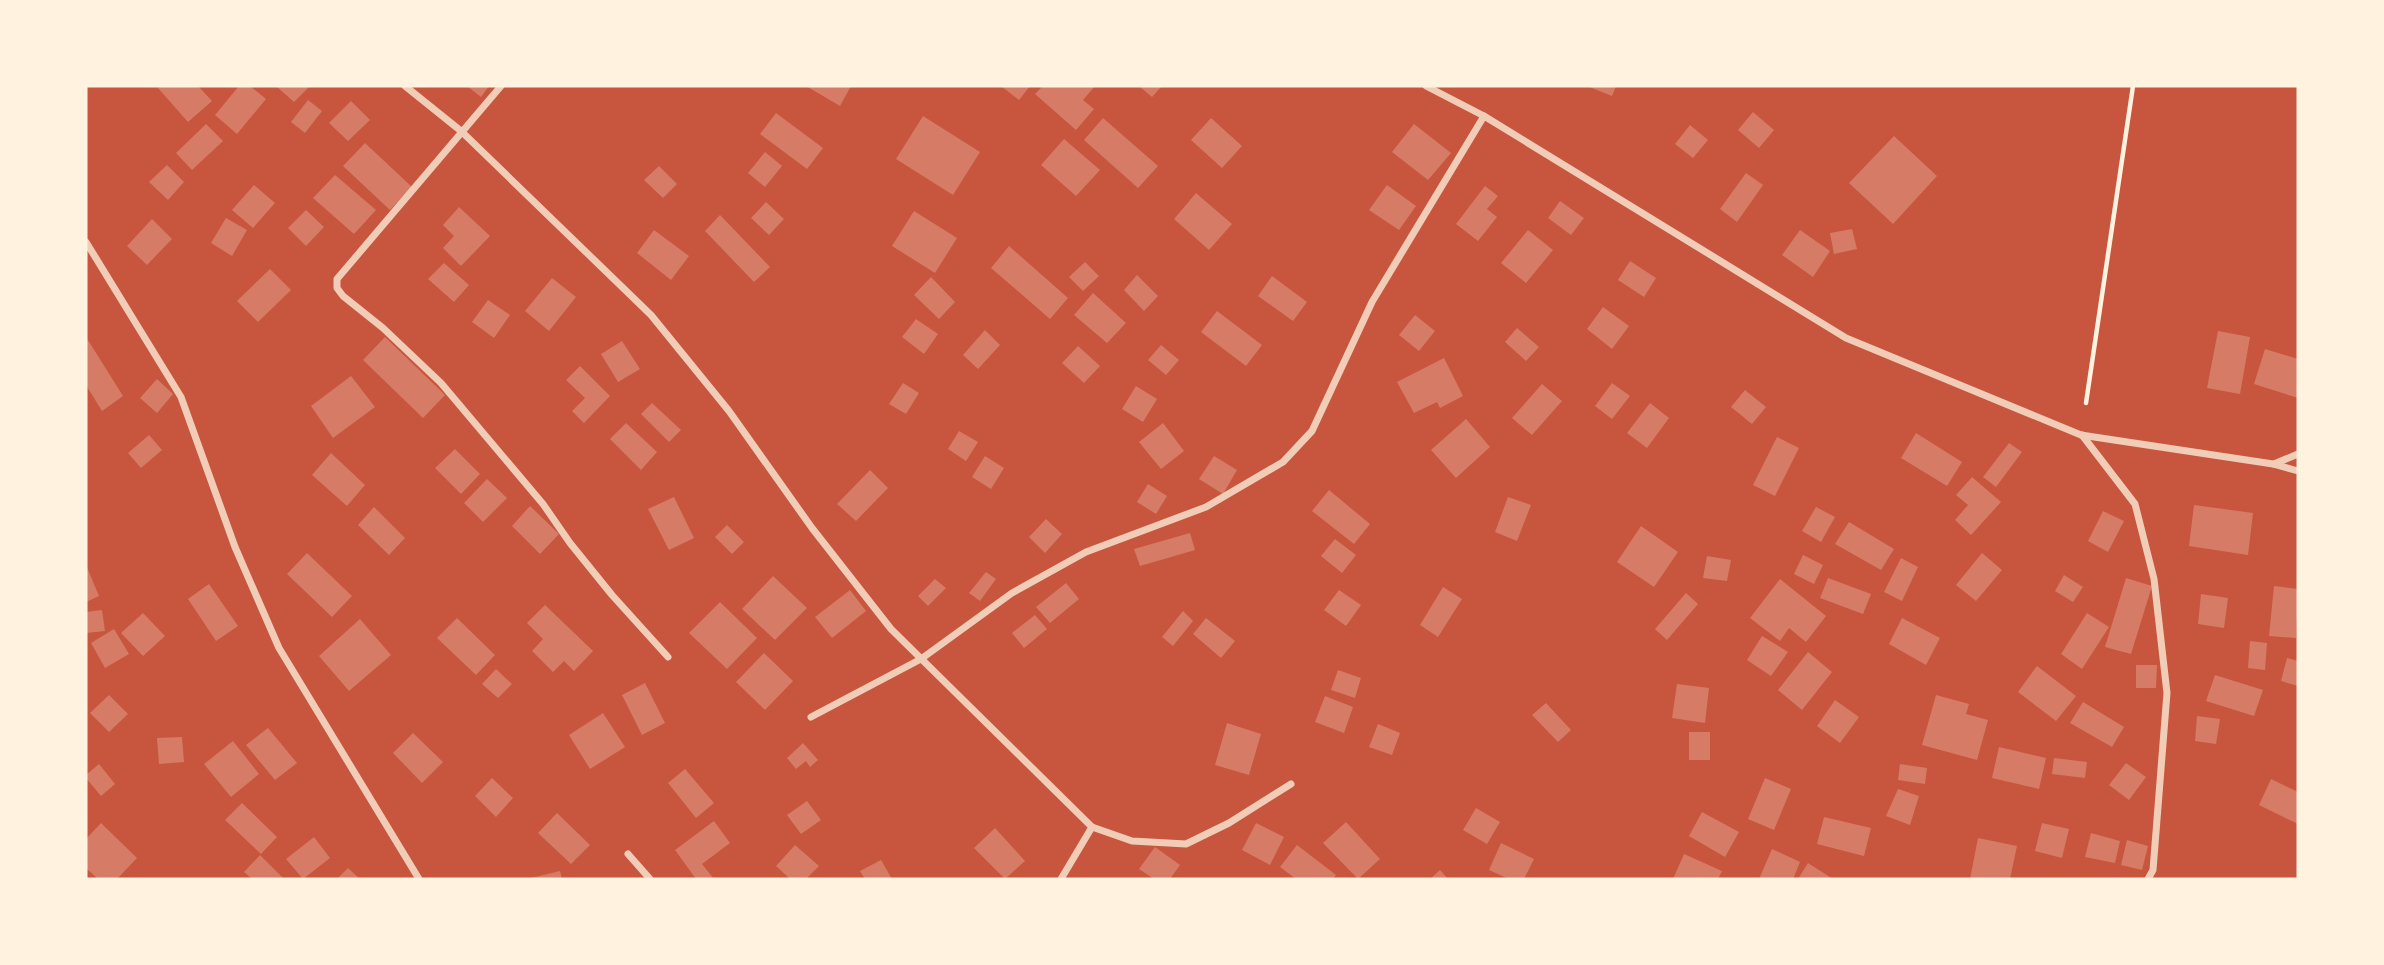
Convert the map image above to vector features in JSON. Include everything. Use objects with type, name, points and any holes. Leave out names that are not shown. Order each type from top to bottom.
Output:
[{"type":"street","points":[[405,86],[461,131],[651,315],[729,411],[812,528],[891,629],[1092,827],[1132,841],[1186,844],[1229,823],[1291,784]]},
{"type":"street","points":[[500,86],[337,279],[337,288],[442,383],[543,504],[612,595],[668,657]]},
{"type":"street","points":[[1426,86],[1484,116],[1846,338],[2081,435],[2273,464],[2298,471]]},
{"type":"street","points":[[811,717],[921,659],[1012,593],[1086,552],[1206,507],[1283,462],[1312,431],[1373,302],[1484,116]]},
{"type":"street","points":[[86,242],[181,397],[235,547],[279,648],[419,879]]},
{"type":"street","points":[[2081,435],[2135,504],[2154,579],[2167,693],[2152,870],[2148,879]]},
{"type":"street","points":[[2273,464],[2298,454]]},
{"type":"street","points":[[1061,879],[1092,827]]},
{"type":"street","points":[[628,854],[650,879]]},
{"type":"path","points":[[2081,435],[2133,86]]},
{"type":"building","points":[[198,86],[212,101],[188,122],[158,88]]},
{"type":"building","points":[[239,86],[250,86],[266,99],[237,134],[215,115]]},
{"type":"building","points":[[276,86],[310,86],[294,102]]},
{"type":"building","points":[[467,86],[489,86],[481,97]]},
{"type":"building","points":[[806,86],[851,86],[840,106]]},
{"type":"building","points":[[1001,86],[1030,86],[1019,100]]},
{"type":"building","points":[[1043,86],[1095,86],[1083,100],[1094,109],[1076,130],[1035,94]]},
{"type":"building","points":[[1139,86],[1162,86],[1152,97]]},
{"type":"building","points":[[1587,86],[1616,86],[1612,96]]},
{"type":"building","points":[[308,100],[322,111],[305,133],[291,122]]},
{"type":"building","points":[[351,101],[370,120],[348,141],[329,123]]},
{"type":"building","points":[[1753,112],[1774,130],[1759,148],[1738,130]]},
{"type":"building","points":[[776,113],[823,148],[807,169],[760,134]]},
{"type":"building","points":[[923,116],[980,152],[953,195],[896,159]]},
{"type":"building","points":[[1103,118],[1158,166],[1138,188],[1084,140]]},
{"type":"building","points":[[1211,118],[1242,146],[1222,168],[1191,140]]},
{"type":"building","points":[[206,124],[223,141],[192,170],[176,153]]},
{"type":"building","points":[[1414,124],[1451,153],[1428,180],[1392,152]]},
{"type":"building","points":[[1690,125],[1708,140],[1693,158],[1675,144]]},
{"type":"building","points":[[1894,136],[1937,176],[1893,224],[1849,183]]},
{"type":"building","points":[[1064,139],[1100,170],[1076,196],[1041,165]]},
{"type":"building","points":[[365,143],[412,187],[390,210],[343,166]]},
{"type":"building","points":[[765,152],[782,166],[765,187],[748,173]]},
{"type":"building","points":[[167,165],[184,182],[168,200],[149,182]]},
{"type":"building","points":[[659,166],[677,184],[663,198],[644,180]]},
{"type":"building","points":[[1746,173],[1763,185],[1737,222],[1720,209]]},
{"type":"building","points":[[335,175],[376,210],[354,234],[313,198]]},
{"type":"building","points":[[254,185],[275,203],[253,228],[232,210]]},
{"type":"building","points":[[1387,185],[1416,206],[1399,230],[1369,210]]},
{"type":"building","points":[[1485,186],[1498,196],[1487,209],[1497,217],[1478,241],[1456,224]]},
{"type":"building","points":[[1196,193],[1232,224],[1209,250],[1174,219]]},
{"type":"building","points":[[1560,201],[1584,218],[1571,235],[1548,218]]},
{"type":"building","points":[[766,202],[784,219],[769,235],[751,218]]},
{"type":"building","points":[[459,207],[490,236],[461,266],[443,248],[454,236],[443,225]]},
{"type":"building","points":[[306,210],[324,227],[306,246],[288,228]]},
{"type":"building","points":[[914,211],[957,238],[935,273],[892,246]]},
{"type":"building","points":[[720,215],[770,267],[754,282],[705,231]]},
{"type":"building","points":[[226,218],[247,230],[232,256],[211,243]]},
{"type":"building","points":[[152,219],[172,239],[147,265],[127,246]]},
{"type":"building","points":[[1852,229],[1857,249],[1834,254],[1830,233]]},
{"type":"building","points":[[654,230],[689,256],[671,280],[637,253]]},
{"type":"building","points":[[1528,230],[1553,250],[1526,283],[1501,263]]},
{"type":"building","points":[[1800,230],[1830,251],[1813,277],[1782,255]]},
{"type":"building","points":[[1009,246],[1068,298],[1050,319],[991,268]]},
{"type":"building","points":[[1630,261],[1656,278],[1644,297],[1618,280]]},
{"type":"building","points":[[1085,262],[1099,276],[1083,291],[1069,277]]},
{"type":"building","points":[[444,263],[469,285],[454,302],[428,279]]},
{"type":"building","points":[[270,269],[291,290],[258,322],[237,301]]},
{"type":"building","points":[[1137,275],[1158,296],[1144,311],[1124,290]]},
{"type":"building","points":[[1272,276],[1307,302],[1293,321],[1258,296]]},
{"type":"building","points":[[931,277],[955,302],[939,319],[914,295]]},
{"type":"building","points":[[552,278],[576,297],[549,331],[525,311]]},
{"type":"building","points":[[1093,293],[1126,323],[1107,343],[1074,315]]},
{"type":"building","points":[[488,300],[510,315],[494,338],[472,322]]},
{"type":"building","points":[[1603,307],[1629,326],[1612,349],[1587,329]]},
{"type":"building","points":[[1217,311],[1262,345],[1246,366],[1201,332]]},
{"type":"building","points":[[1415,315],[1435,331],[1419,351],[1399,335]]},
{"type":"building","points":[[916,319],[938,334],[924,354],[902,337]]},
{"type":"building","points":[[1517,328],[1539,347],[1526,361],[1505,342]]},
{"type":"building","points":[[985,330],[1000,345],[978,369],[963,355]]},
{"type":"building","points":[[2218,331],[2250,337],[2240,394],[2207,388]]},
{"type":"building","points":[[86,337],[123,396],[102,411],[86,385]]},
{"type":"building","points":[[385,337],[445,395],[423,418],[363,360]]},
{"type":"building","points":[[622,341],[640,369],[618,382],[601,354]]},
{"type":"building","points":[[1161,345],[1179,360],[1166,375],[1148,360]]},
{"type":"building","points":[[1078,346],[1100,366],[1084,383],[1062,363]]},
{"type":"building","points":[[2265,349],[2298,359],[2298,398],[2254,384]]},
{"type":"building","points":[[1444,358],[1463,396],[1440,408],[1437,402],[1414,413],[1397,382]]},
{"type":"building","points":[[580,366],[610,396],[584,423],[572,411],[585,398],[566,380]]},
{"type":"building","points":[[351,376],[375,407],[333,438],[311,406]]},
{"type":"building","points":[[157,379],[173,394],[157,413],[140,398]]},
{"type":"building","points":[[903,383],[919,393],[906,414],[889,404]]},
{"type":"building","points":[[1612,383],[1630,396],[1612,419],[1595,406]]},
{"type":"building","points":[[1542,384],[1562,401],[1532,435],[1512,418]]},
{"type":"building","points":[[1136,386],[1157,399],[1143,422],[1122,409]]},
{"type":"building","points":[[1745,390],[1766,407],[1752,424],[1731,407]]},
{"type":"building","points":[[652,403],[681,430],[669,442],[641,414]]},
{"type":"building","points":[[1650,403],[1669,418],[1647,448],[1627,433]]},
{"type":"building","points":[[1466,419],[1490,447],[1456,478],[1431,450]]},
{"type":"building","points":[[626,423],[657,452],[641,470],[610,439]]},
{"type":"building","points":[[1163,423],[1184,451],[1161,469],[1139,442]]},
{"type":"building","points":[[959,431],[978,442],[966,461],[948,449]]},
{"type":"building","points":[[1916,433],[1962,462],[1947,486],[1901,458]]},
{"type":"building","points":[[149,435],[162,450],[141,468],[128,453]]},
{"type":"building","points":[[1777,437],[1799,448],[1775,496],[1753,485]]},
{"type":"building","points":[[2009,443],[2022,452],[1996,487],[1983,477]]},
{"type":"building","points":[[455,449],[480,474],[461,494],[435,468]]},
{"type":"building","points":[[331,453],[365,485],[347,506],[312,475]]},
{"type":"building","points":[[985,456],[1004,468],[991,489],[972,477]]},
{"type":"building","points":[[1214,456],[1237,470],[1223,494],[1199,479]]},
{"type":"building","points":[[870,470],[888,488],[856,521],[837,504]]},
{"type":"building","points":[[1972,477],[2001,502],[1971,535],[1955,520],[1968,505],[1956,495]]},
{"type":"building","points":[[487,479],[507,498],[483,522],[464,503]]},
{"type":"building","points":[[1148,484],[1167,496],[1156,514],[1137,502]]},
{"type":"building","points":[[1329,490],[1370,524],[1354,544],[1312,511]]},
{"type":"building","points":[[674,497],[694,538],[669,550],[648,509]]},
{"type":"building","points":[[1508,497],[1531,505],[1517,541],[1495,532]]},
{"type":"building","points":[[2194,505],[2253,513],[2248,555],[2189,546]]},
{"type":"building","points":[[530,506],[559,534],[540,554],[512,526]]},
{"type":"building","points":[[374,507],[405,538],[389,555],[358,525]]},
{"type":"building","points":[[1816,507],[1835,517],[1821,542],[1802,531]]},
{"type":"building","points":[[2103,511],[2124,521],[2108,552],[2088,541]]},
{"type":"building","points":[[1046,519],[1062,534],[1045,553],[1029,537]]},
{"type":"building","points":[[1849,522],[1894,549],[1881,570],[1835,544]]},
{"type":"building","points":[[727,525],[744,542],[732,554],[715,537]]},
{"type":"building","points":[[1641,526],[1678,552],[1654,587],[1617,562]]},
{"type":"building","points":[[1190,533],[1195,550],[1140,566],[1134,549]]},
{"type":"building","points":[[1335,539],[1356,555],[1342,573],[1321,556]]},
{"type":"building","points":[[307,553],[352,596],[332,617],[287,574]]},
{"type":"building","points":[[1982,553],[2002,570],[1976,601],[1956,585]]},
{"type":"building","points":[[1803,555],[1823,565],[1814,584],[1794,574]]},
{"type":"building","points":[[1707,556],[1731,560],[1727,581],[1703,578]]},
{"type":"building","points":[[1901,558],[1918,567],[1902,601],[1884,592]]},
{"type":"building","points":[[86,565],[99,596],[86,602]]},
{"type":"building","points":[[986,572],[996,579],[980,601],[969,593]]},
{"type":"building","points":[[2064,575],[2083,587],[2073,602],[2055,591]]},
{"type":"building","points":[[773,576],[807,608],[775,640],[742,609]]},
{"type":"building","points":[[1828,578],[1871,594],[1863,614],[1820,598]]},
{"type":"building","points":[[2126,578],[2152,586],[2131,654],[2105,647]]},
{"type":"building","points":[[935,579],[946,588],[928,606],[918,596]]},
{"type":"building","points":[[1780,579],[1826,616],[1806,642],[1789,628],[1780,641],[1750,618]]},
{"type":"building","points":[[1066,583],[1079,599],[1050,623],[1036,607]]},
{"type":"building","points":[[209,584],[238,626],[216,641],[188,599]]},
{"type":"building","points":[[2274,586],[2298,589],[2296,638],[2269,636]]},
{"type":"building","points":[[1443,587],[1462,599],[1438,637],[1420,625]]},
{"type":"building","points":[[850,590],[866,611],[832,638],[815,617]]},
{"type":"building","points":[[1339,590],[1361,605],[1346,626],[1324,610]]},
{"type":"building","points":[[1686,593],[1698,604],[1667,640],[1655,629]]},
{"type":"building","points":[[2201,594],[2228,598],[2224,628],[2198,624]]},
{"type":"building","points":[[720,602],[757,638],[727,669],[689,633]]},
{"type":"building","points":[[545,605],[593,651],[574,671],[564,661],[553,672],[532,651],[543,639],[527,623]]},
{"type":"building","points":[[102,610],[105,631],[86,633],[86,612]]},
{"type":"building","points":[[1183,611],[1193,621],[1173,646],[1162,637]]},
{"type":"building","points":[[143,613],[165,636],[143,656],[121,633]]},
{"type":"building","points":[[2087,613],[2109,627],[2082,669],[2061,654]]},
{"type":"building","points":[[1035,615],[1047,629],[1024,648],[1012,633]]},
{"type":"building","points":[[457,618],[495,655],[476,675],[437,638]]},
{"type":"building","points":[[1206,618],[1235,641],[1221,658],[1193,634]]},
{"type":"building","points":[[1902,618],[1940,638],[1926,665],[1889,644]]},
{"type":"building","points":[[360,619],[391,655],[349,691],[319,656]]},
{"type":"building","points":[[114,629],[129,654],[105,668],[91,643]]},
{"type":"building","points":[[1762,636],[1788,652],[1771,676],[1747,660]]},
{"type":"building","points":[[2250,641],[2267,643],[2265,670],[2248,668]]},
{"type":"building","points":[[1808,652],[1832,672],[1802,710],[1778,690]]},
{"type":"building","points":[[764,653],[793,681],[765,710],[736,682]]},
{"type":"building","points":[[2287,658],[2298,661],[2298,686],[2281,681]]},
{"type":"building","points":[[2136,665],[2157,665],[2156,688],[2136,688]]},
{"type":"building","points":[[2037,666],[2076,696],[2056,721],[2018,692]]},
{"type":"building","points":[[496,669],[512,684],[498,698],[482,684]]},
{"type":"building","points":[[1338,670],[1361,678],[1355,698],[1331,690]]},
{"type":"building","points":[[2215,675],[2263,690],[2254,716],[2206,701]]},
{"type":"building","points":[[645,683],[665,723],[642,735],[622,695]]},
{"type":"building","points":[[1677,684],[1709,688],[1705,723],[1672,718]]},
{"type":"building","points":[[109,695],[128,714],[109,732],[90,713]]},
{"type":"building","points":[[1936,695],[1969,704],[1966,714],[1988,720],[1977,760],[1922,745]]},
{"type":"building","points":[[1325,696],[1353,707],[1344,733],[1315,722]]},
{"type":"building","points":[[1835,700],[1859,717],[1840,743],[1817,726]]},
{"type":"building","points":[[2083,702],[2124,727],[2112,747],[2070,723]]},
{"type":"building","points":[[1546,703],[1571,730],[1558,742],[1532,715]]},
{"type":"building","points":[[603,713],[625,747],[590,769],[569,735]]},
{"type":"building","points":[[2197,716],[2220,719],[2216,744],[2195,741]]},
{"type":"building","points":[[1227,723],[1261,734],[1249,775],[1215,765]]},
{"type":"building","points":[[1378,724],[1400,733],[1392,755],[1369,747]]},
{"type":"building","points":[[268,728],[297,763],[275,780],[246,745]]},
{"type":"building","points":[[1689,732],[1710,732],[1710,760],[1689,760]]},
{"type":"building","points":[[413,733],[443,762],[422,783],[393,753]]},
{"type":"building","points":[[182,737],[184,762],[159,764],[157,738]]},
{"type":"building","points":[[233,741],[259,774],[231,797],[204,764]]},
{"type":"building","points":[[803,743],[818,760],[810,767],[806,761],[796,769],[787,758]]},
{"type":"building","points":[[1999,747],[2046,758],[2039,789],[1992,778]]},
{"type":"building","points":[[2054,758],[2087,762],[2085,778],[2052,774]]},
{"type":"building","points":[[2126,763],[2146,777],[2129,800],[2109,785]]},
{"type":"building","points":[[99,764],[115,784],[101,796],[86,778]]},
{"type":"building","points":[[1900,764],[1927,768],[1925,784],[1898,780]]},
{"type":"building","points":[[685,769],[714,803],[696,818],[668,783]]},
{"type":"building","points":[[492,778],[513,798],[496,817],[475,796]]},
{"type":"building","points":[[1765,778],[1791,789],[1774,830],[1748,819]]},
{"type":"building","points":[[2271,779],[2298,792],[2298,824],[2259,805]]},
{"type":"building","points":[[1898,789],[1919,796],[1910,825],[1886,816]]},
{"type":"building","points":[[807,801],[821,820],[801,834],[787,815]]},
{"type":"building","points":[[242,803],[277,837],[261,854],[225,820]]},
{"type":"building","points":[[1476,808],[1500,822],[1487,844],[1463,830]]},
{"type":"building","points":[[1702,812],[1739,832],[1725,857],[1689,836]]},
{"type":"building","points":[[557,813],[590,845],[571,864],[538,833]]},
{"type":"building","points":[[1824,817],[1871,828],[1864,856],[1817,844]]},
{"type":"building","points":[[714,821],[730,843],[702,864],[714,879],[696,879],[675,850]]},
{"type":"building","points":[[1346,822],[1380,859],[1358,879],[1323,843]]},
{"type":"building","points":[[101,823],[137,858],[117,879],[98,879],[86,868],[86,839]]},
{"type":"building","points":[[1256,823],[1284,837],[1270,865],[1242,850]]},
{"type":"building","points":[[2042,823],[2069,829],[2062,858],[2035,851]]},
{"type":"building","points":[[995,828],[1025,861],[1005,879],[974,848]]},
{"type":"building","points":[[2091,833],[2120,841],[2115,863],[2085,857]]},
{"type":"building","points":[[314,837],[330,858],[303,879],[286,859]]},
{"type":"building","points":[[1978,838],[2017,846],[2010,879],[1970,879]]},
{"type":"building","points":[[2127,840],[2148,846],[2142,870],[2121,865]]},
{"type":"building","points":[[1501,843],[1534,859],[1524,879],[1509,879],[1489,870]]},
{"type":"building","points":[[795,845],[819,866],[806,879],[790,879],[776,866]]},
{"type":"building","points":[[1297,845],[1336,875],[1333,879],[1296,879],[1280,867]]},
{"type":"building","points":[[1155,847],[1180,865],[1170,879],[1154,879],[1139,869]]},
{"type":"building","points":[[1772,849],[1800,862],[1793,879],[1759,879]]},
{"type":"building","points":[[1684,854],[1722,871],[1718,879],[1673,879]]},
{"type":"building","points":[[260,855],[284,879],[252,879],[244,872]]},
{"type":"building","points":[[881,860],[892,879],[865,879],[860,871]]},
{"type":"building","points":[[1808,863],[1833,879],[1798,879]]},
{"type":"building","points":[[348,868],[360,879],[337,879]]},
{"type":"building","points":[[1440,870],[1448,879],[1430,879]]},
{"type":"building","points":[[560,871],[562,879],[531,879],[531,878]]}]
